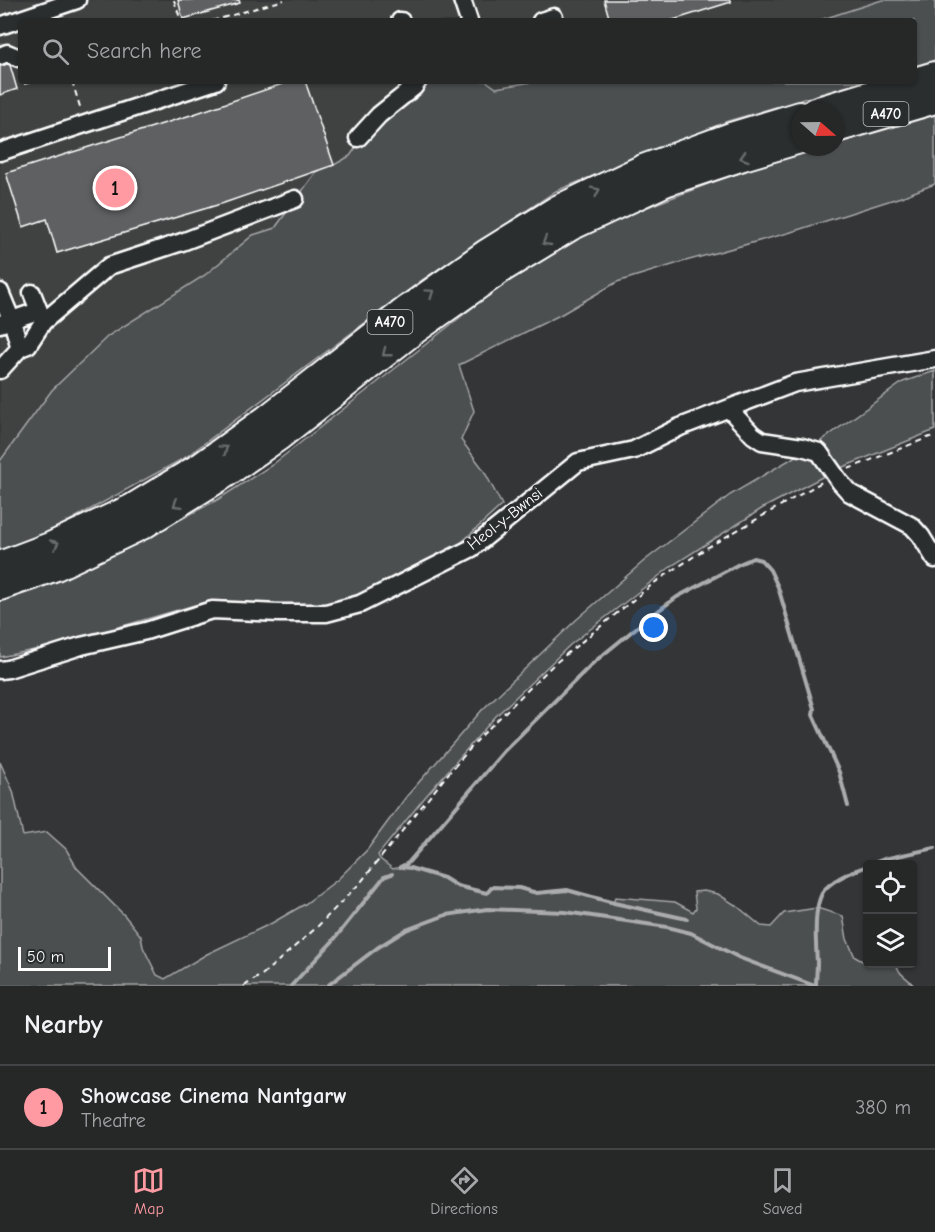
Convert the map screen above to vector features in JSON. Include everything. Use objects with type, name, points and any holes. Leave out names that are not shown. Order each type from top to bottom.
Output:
[{"type":"highway","name":"A470","points":[[917,80],[935,75]]},
{"type":"highway","name":"A470","points":[[845,102],[905,84]]},
{"type":"highway","name":"A470","points":[[845,126],[935,100]]},
{"type":"highway","name":"A470","points":[[0,565],[50,546],[131,508],[202,465],[266,419],[407,309],[486,253],[557,209],[643,168],[730,136],[791,118]]},
{"type":"highway","name":"A470","points":[[0,587],[56,567],[144,525],[220,478],[279,437],[414,331],[502,269],[571,226],[665,183],[791,143]]},
{"type":"street","points":[[24,18],[77,0]]},
{"type":"street","points":[[462,0],[468,18]]},
{"type":"street","points":[[0,26],[18,20]]},
{"type":"street","points":[[0,56],[7,53],[18,58]]},
{"type":"street","points":[[0,152],[207,84]]},
{"type":"street","points":[[358,138],[379,115],[416,84]]},
{"type":"street","points":[[6,323],[41,316],[109,266],[182,242],[295,199]]},
{"type":"street","points":[[0,292],[6,323],[20,348]]},
{"type":"street","points":[[0,370],[20,348],[28,345],[41,316],[32,293]]},
{"type":"street","name":"Heol-y-Bwnsi","points":[[0,670],[81,646],[146,631],[212,610],[326,613],[360,604],[472,548],[578,462],[634,450],[680,427],[795,383],[935,359]]},
{"type":"street","points":[[729,409],[753,435],[762,441],[819,452],[850,493],[912,526],[935,559]]},
{"type":"path","points":[[174,0],[180,18]]},
{"type":"path","points":[[222,18],[284,0]]},
{"type":"path","points":[[73,84],[86,124]]},
{"type":"path","points":[[244,986],[263,974],[316,928],[361,882],[482,735],[553,665],[654,583],[699,553],[835,475],[935,435]]},
{"type":"shaded area","points":[[0,0],[882,0],[826,18],[18,18],[18,84],[422,84],[369,129],[350,156],[316,172],[275,228],[253,235],[205,275],[52,390],[0,461]]},
{"type":"shaded area","points":[[882,0],[935,0],[935,60],[917,65],[917,18],[826,18]]},
{"type":"shaded area","points":[[422,84],[490,84],[496,88],[520,84],[855,84],[728,121],[556,191],[422,280],[186,457],[47,533],[0,550],[0,461],[52,390],[108,336],[205,275],[253,235],[275,228],[316,172],[350,156],[369,129]]},
{"type":"shaded area","points":[[490,84],[520,84],[496,88]]},
{"type":"shaded area","points":[[935,113],[935,184],[788,233],[617,282],[560,315],[459,365],[474,411],[461,440],[483,469],[502,505],[453,550],[400,573],[358,596],[329,604],[258,607],[228,602],[205,602],[68,643],[0,657],[0,601],[36,590],[138,542],[217,500],[272,465],[481,301],[576,234],[777,158],[791,154],[845,156],[845,140]]},
{"type":"shaded area","points":[[935,371],[935,430],[838,469],[821,441],[903,382]]},
{"type":"shaded area","points":[[796,456],[813,457],[828,474],[763,508],[673,565],[570,645],[496,716],[378,855],[393,869],[410,868],[444,878],[457,886],[486,893],[492,887],[519,888],[537,893],[567,890],[613,903],[615,897],[675,902],[693,912],[696,908],[694,892],[704,891],[718,894],[761,926],[771,927],[784,913],[817,908],[843,916],[847,939],[855,957],[863,961],[863,968],[898,968],[914,986],[0,986],[0,762],[13,791],[23,836],[47,832],[66,849],[77,868],[125,916],[141,936],[143,947],[157,975],[165,979],[207,954],[272,923],[305,904],[337,880],[367,850],[406,797],[482,710],[576,620],[644,561],[730,495]]},
{"type":"building","points":[[178,0],[239,0],[240,3],[187,18],[183,18]]},
{"type":"building","points":[[604,0],[730,0],[731,2],[680,18],[609,18]]},
{"type":"building","points":[[10,65],[17,89],[0,95],[0,66]]},
{"type":"building","points":[[282,84],[306,84],[334,165],[224,203],[57,253],[47,219],[23,227],[6,173]]},
{"type":"waterway","points":[[400,867],[408,863],[504,751],[593,663],[677,597],[753,558],[761,560],[770,570],[778,587],[814,709],[813,715],[839,772],[848,806]]},
{"type":"waterway","points":[[881,860],[935,848]]},
{"type":"waterway","points":[[402,867],[444,878],[457,886],[487,893],[492,887],[519,888],[537,893],[567,890],[687,919]]},
{"type":"waterway","points":[[816,986],[816,924],[822,894],[835,881],[863,868]]},
{"type":"waterway","points":[[291,986],[332,942],[384,877],[392,874]]},
{"type":"waterway","points":[[327,986],[377,948],[406,930],[446,915],[487,909],[565,912],[667,927],[691,933],[740,958],[815,986]]},
{"type":"place","name":"Showcase Cinema Nantgarw","points":[[115,188]]}]
